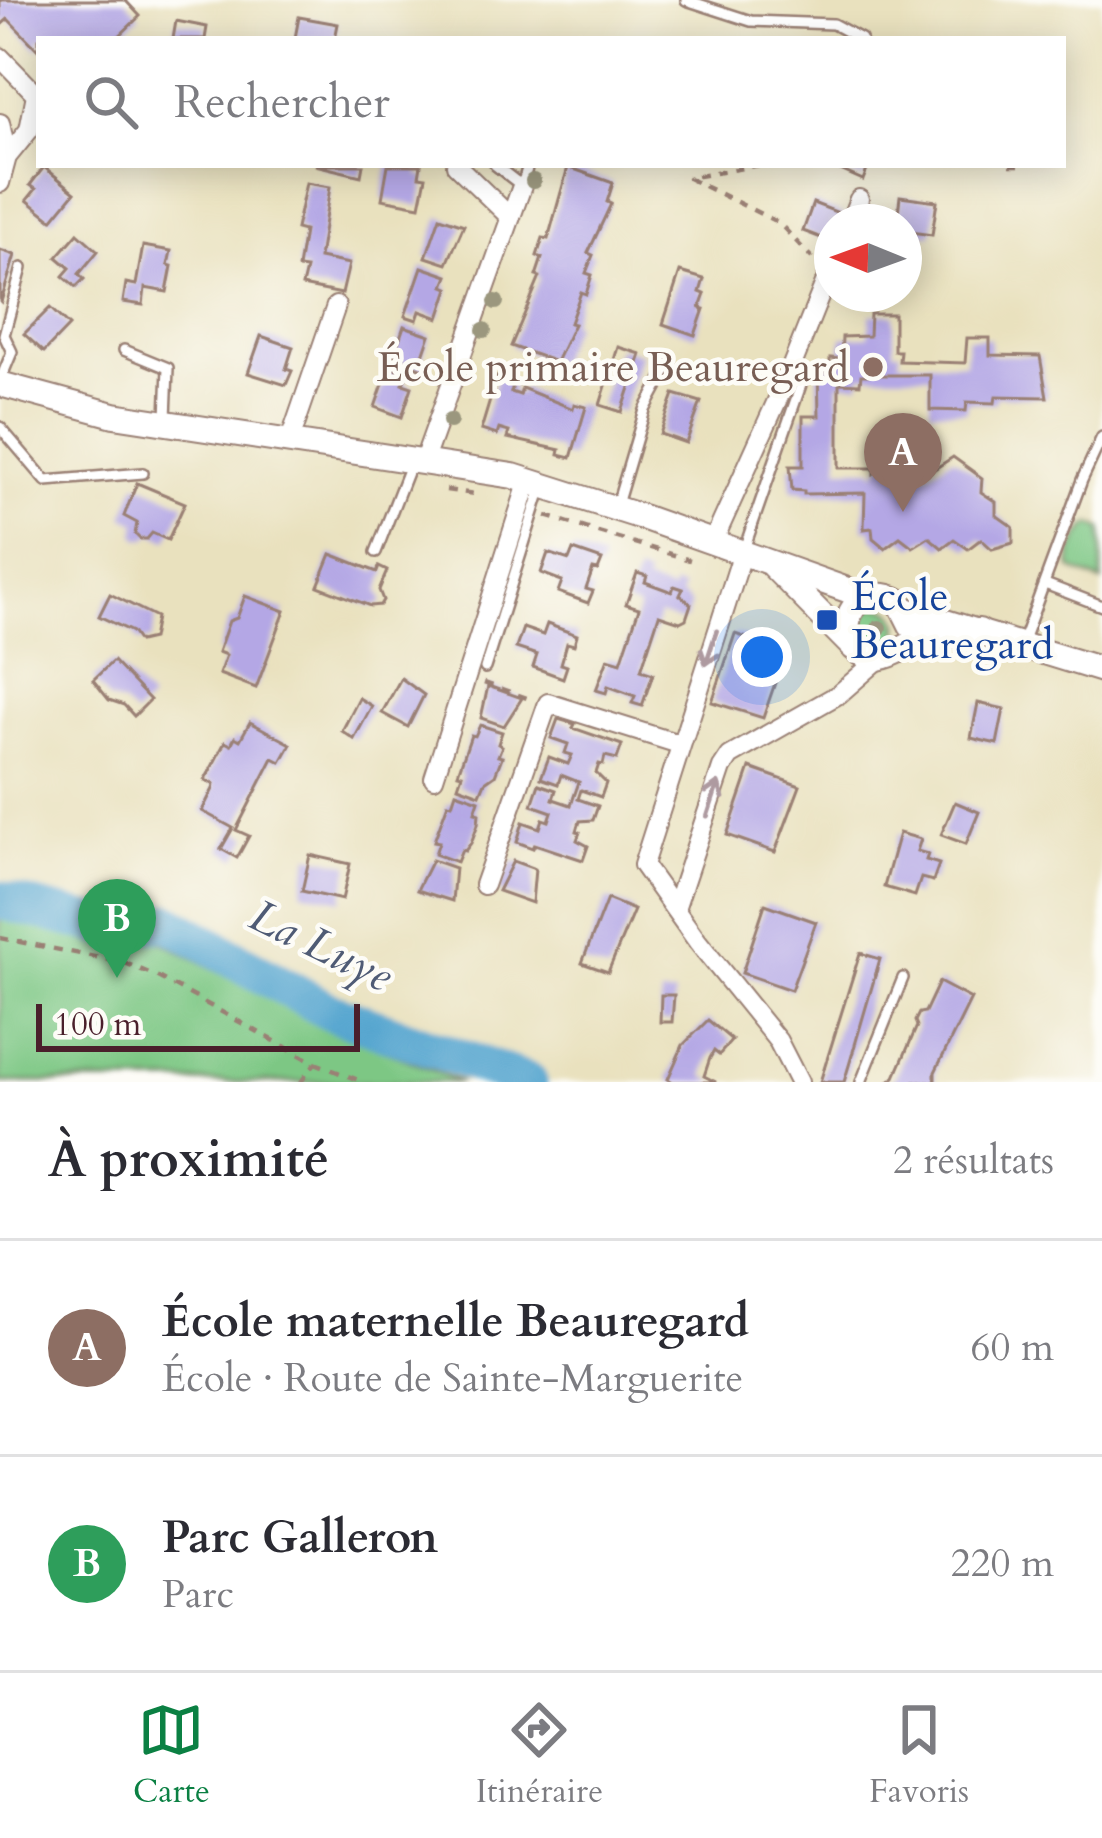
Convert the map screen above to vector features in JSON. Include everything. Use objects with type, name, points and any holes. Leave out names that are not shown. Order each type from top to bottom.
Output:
[{"type":"street","points":[[0,57],[36,94],[29,130],[4,155]]},
{"type":"street","points":[[0,123],[4,155],[0,182]]},
{"type":"street","points":[[459,168],[509,216]]},
{"type":"street","points":[[418,459],[522,186]]},
{"type":"street","points":[[857,204],[859,199]]},
{"type":"street","points":[[290,440],[336,306]]},
{"type":"street","points":[[713,542],[814,310]]},
{"type":"street","points":[[0,383],[64,404],[165,423],[418,459],[616,508],[867,597],[889,596],[906,610],[1102,670]]},
{"type":"street","points":[[434,778],[536,491]]},
{"type":"street","points":[[743,552],[643,865],[778,1041],[799,1082]]},
{"type":"street","points":[[768,561],[861,654],[890,654],[921,640],[979,631]]},
{"type":"street","points":[[849,639],[847,619],[867,597]]},
{"type":"street","points":[[675,910],[722,768],[730,757],[839,694],[890,654],[910,634],[906,610]]},
{"type":"street","points":[[484,885],[548,703],[679,744]]},
{"type":"lane","points":[[686,0],[751,21],[833,24],[855,36]]},
{"type":"lane","points":[[499,168],[522,186],[527,168]]},
{"type":"lane","points":[[0,383],[12,352],[4,335],[22,268]]},
{"type":"lane","points":[[124,350],[168,368],[165,423]]},
{"type":"lane","points":[[616,508],[645,410],[671,362]]},
{"type":"lane","points":[[743,552],[802,382]]},
{"type":"lane","points":[[0,427],[46,481],[143,473]]},
{"type":"lane","points":[[1022,643],[1102,437]]},
{"type":"lane","points":[[376,552],[418,459]]},
{"type":"lane","points":[[485,668],[536,491]]},
{"type":"lane","points":[[1045,584],[1102,606]]},
{"type":"lane","points":[[861,1082],[903,978]]},
{"type":"path","points":[[743,168],[688,178],[778,223],[814,260]]},
{"type":"path","points":[[536,491],[547,517],[697,562]]},
{"type":"path","points":[[485,668],[481,682],[535,701],[532,710],[542,713]]},
{"type":"path","points":[[0,938],[125,963],[315,1063],[363,1082]]},
{"type":"path","points":[[301,1082],[315,1063]]},
{"type":"green space","points":[[1091,524],[1102,529],[1102,582],[1071,569],[1076,544]]},
{"type":"green space","points":[[879,607],[893,613],[899,627],[893,641],[879,647],[865,641],[859,627],[865,613]]},
{"type":"green space","points":[[0,911],[83,931],[149,935],[318,1022],[461,1082],[0,1082]]},
{"type":"building","points":[[0,0],[125,0],[140,16],[119,36],[36,36],[36,48],[8,19],[0,26]]},
{"type":"building","points":[[299,17],[338,24],[336,36],[295,36]]},
{"type":"building","points":[[176,21],[207,27],[206,36],[174,36]]},
{"type":"building","points":[[45,168],[75,192],[52,220],[27,200],[36,189],[30,185]]},
{"type":"building","points":[[328,168],[362,168],[361,176]]},
{"type":"building","points":[[387,168],[420,168],[419,176],[426,177],[420,206],[382,199]]},
{"type":"building","points":[[568,168],[613,183],[607,202],[611,204],[588,253],[593,255],[586,273],[592,275],[586,294],[581,292],[570,323],[574,324],[556,362],[511,346],[540,277],[536,276],[542,258],[537,256],[543,238],[548,239]]},
{"type":"building","points":[[836,168],[868,168],[863,180]]},
{"type":"building","points":[[306,183],[330,187],[319,258],[349,264],[342,294],[302,286],[306,269],[298,268],[304,231],[296,229]]},
{"type":"building","points":[[900,196],[937,201],[932,235],[922,234],[922,204],[899,204]]},
{"type":"building","points":[[813,203],[816,204],[814,235],[803,231]]},
{"type":"building","points":[[440,217],[464,225],[447,264],[426,257]]},
{"type":"building","points":[[78,233],[98,251],[79,274],[84,279],[76,287],[63,276],[70,268],[57,257]]},
{"type":"building","points":[[143,246],[171,251],[167,292],[145,288],[143,305],[123,302],[126,283],[136,285]]},
{"type":"building","points":[[0,250],[15,255],[1,302],[0,301]]},
{"type":"building","points":[[422,267],[448,276],[439,318],[420,311],[417,320],[405,316]]},
{"type":"building","points":[[680,272],[704,279],[700,308],[704,309],[695,335],[663,324]]},
{"type":"building","points":[[50,308],[69,326],[44,352],[24,334]]},
{"type":"building","points":[[870,314],[894,314],[894,351],[900,351],[899,361],[965,363],[967,338],[990,338],[990,355],[1040,356],[1047,397],[996,396],[995,403],[967,402],[966,411],[930,410],[930,375],[861,375],[860,384],[839,383],[839,468],[874,468],[874,473],[891,455],[903,455],[913,473],[927,474],[953,457],[982,478],[981,492],[996,502],[996,515],[1013,527],[1013,543],[992,549],[981,539],[968,549],[954,539],[942,548],[929,537],[913,547],[900,537],[885,548],[873,538],[872,528],[864,529],[865,493],[792,490],[790,466],[803,466],[803,416],[819,416],[818,368],[830,369],[830,358],[841,359],[842,337],[869,336]]},
{"type":"building","points":[[404,326],[430,335],[422,358],[428,360],[425,370],[393,358]]},
{"type":"building","points":[[261,336],[293,347],[286,385],[248,373]]},
{"type":"building","points":[[618,347],[641,354],[622,412],[600,405]]},
{"type":"building","points":[[389,367],[407,373],[403,384],[412,387],[402,417],[375,407]]},
{"type":"building","points":[[497,377],[514,382],[511,392],[520,395],[522,388],[573,409],[574,404],[586,407],[571,458],[559,455],[560,450],[507,438],[509,432],[499,429],[497,435],[481,430]]},
{"type":"building","points":[[674,394],[701,402],[686,443],[660,434]]},
{"type":"building","points":[[137,483],[185,503],[168,540],[152,533],[140,539],[135,534],[137,523],[124,516]]},
{"type":"building","points":[[573,550],[602,560],[586,589],[593,591],[588,603],[558,592],[562,581],[541,573],[548,553],[569,560]]},
{"type":"building","points":[[331,554],[377,572],[379,567],[387,571],[379,590],[380,605],[370,606],[318,586]]},
{"type":"building","points":[[637,573],[647,576],[645,582],[672,592],[674,586],[683,589],[680,595],[691,604],[680,622],[659,615],[641,670],[653,674],[642,706],[632,703],[635,696],[608,686],[606,693],[596,690],[608,658],[621,662],[639,608],[626,604]]},
{"type":"building","points":[[110,594],[156,617],[152,639],[139,642],[132,632],[99,616]]},
{"type":"building","points":[[245,596],[285,611],[256,688],[219,674],[226,655],[218,652]]},
{"type":"building","points":[[547,624],[577,635],[574,645],[567,643],[563,678],[533,667],[537,655],[516,648],[523,628],[543,635]]},
{"type":"building","points":[[735,634],[786,651],[763,718],[712,702]]},
{"type":"building","points":[[113,661],[150,700],[134,716],[124,705],[109,700],[93,680]]},
{"type":"building","points":[[401,678],[424,695],[408,727],[382,713]]},
{"type":"building","points":[[488,686],[522,698],[504,726],[481,718]]},
{"type":"building","points":[[359,698],[372,706],[354,739],[342,731]]},
{"type":"building","points":[[978,703],[1004,709],[997,744],[971,738]]},
{"type":"building","points":[[558,719],[622,745],[617,759],[605,756],[603,765],[599,764],[596,773],[606,783],[601,797],[581,790],[578,799],[598,806],[593,820],[580,821],[577,831],[577,840],[588,846],[583,860],[517,842],[523,822],[540,828],[543,819],[549,821],[552,812],[532,805],[539,784],[556,790],[553,799],[571,805],[579,782],[561,775],[558,784],[541,778],[549,757],[568,764],[572,755],[565,753],[568,744],[551,738]]},
{"type":"building","points":[[250,722],[291,744],[281,762],[273,758],[236,830],[249,836],[237,858],[221,849],[233,828],[202,811],[214,784],[205,780],[225,742],[231,745],[235,737],[240,740]]},
{"type":"building","points":[[480,725],[502,732],[498,756],[502,757],[480,794],[458,786],[462,774],[458,773],[471,735],[475,736]]},
{"type":"building","points":[[750,768],[800,786],[775,852],[727,835]]},
{"type":"building","points":[[456,792],[479,800],[478,824],[457,862],[435,854],[439,842],[434,841]]},
{"type":"building","points":[[955,802],[979,812],[966,844],[941,835]]},
{"type":"building","points":[[899,833],[921,839],[917,851],[939,864],[933,881],[921,878],[915,896],[884,887]]},
{"type":"building","points":[[310,855],[350,864],[342,900],[302,891]]},
{"type":"building","points":[[432,860],[455,868],[452,901],[417,890]]},
{"type":"building","points":[[513,861],[535,869],[532,903],[498,891]]},
{"type":"building","points":[[607,899],[634,910],[608,972],[582,963]]},
{"type":"building","points":[[765,904],[816,922],[791,990],[742,973]]},
{"type":"building","points":[[860,953],[880,959],[844,1082],[820,1082]]},
{"type":"building","points":[[939,982],[971,999],[935,1072],[935,1082],[888,1082],[895,1077],[915,1021],[925,1012]]},
{"type":"building","points":[[661,995],[674,995],[672,1022],[660,1022]]},
{"type":"building","points":[[708,1020],[732,1040],[710,1058],[704,1076],[716,1082],[668,1079],[683,1045]]},
{"type":"waterway","name":"La Luye","points":[[0,900],[99,925],[168,922],[329,1011],[528,1082]]},
{"type":"place","name":"École primaire Beauregard","points":[[873,367]]},
{"type":"place","name":"École maternelle Beauregard","points":[[903,512]]},
{"type":"place","name":"École Beauregard","points":[[827,620]]},
{"type":"place","name":"Parc Galleron","points":[[117,978]]}]
